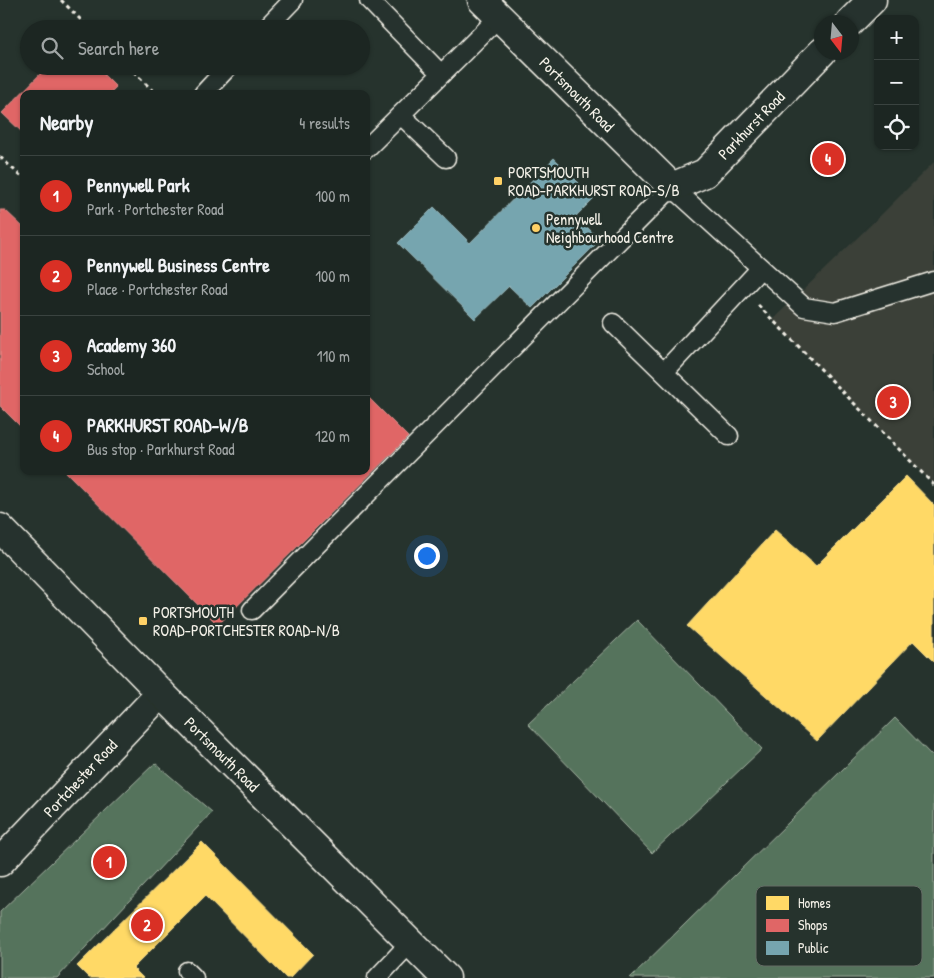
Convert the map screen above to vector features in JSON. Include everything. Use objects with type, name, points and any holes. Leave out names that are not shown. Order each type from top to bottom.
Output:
[{"type":"street","name":"Portsmouth Road","points":[[490,8],[672,187]]},
{"type":"street","name":"Parkhurst Road","points":[[672,187],[704,173],[814,60]]},
{"type":"street","name":"Portsmouth Road","points":[[0,528],[161,693],[446,978]]},
{"type":"street","name":"Portchester Road","points":[[0,862],[161,693]]},
{"type":"lane","points":[[274,20],[293,0]]},
{"type":"lane","points":[[369,0],[441,74]]},
{"type":"lane","points":[[370,145],[441,74],[490,8]]},
{"type":"lane","points":[[207,90],[221,75]]},
{"type":"lane","points":[[401,115],[446,158]]},
{"type":"lane","points":[[252,610],[672,187],[804,307],[835,312],[934,281]]},
{"type":"lane","points":[[664,372],[761,268]]},
{"type":"lane","points":[[613,323],[729,436]]},
{"type":"lane","points":[[377,978],[411,942]]},
{"type":"path","points":[[61,0],[81,20]]},
{"type":"path","points":[[137,75],[152,90]]},
{"type":"path","points":[[0,157],[20,175]]},
{"type":"path","points":[[742,289],[934,485]]},
{"type":"shaded area","points":[[934,162],[934,485],[772,320]]},
{"type":"green space","points":[[637,620],[762,749],[652,853],[528,724]]},
{"type":"green space","points":[[895,718],[934,758],[934,978],[630,978]]},
{"type":"green space","points":[[155,763],[212,812],[57,978],[0,978],[0,912]]},
{"type":"building: Homes","points":[[906,476],[934,505],[934,662],[913,641],[817,741],[687,626],[775,530],[816,566]]},
{"type":"building: Homes","points":[[202,842],[313,954],[290,978],[286,978],[205,896],[133,968],[143,978],[89,978],[77,966]]},
{"type":"building: Shops","points":[[39,75],[104,75],[116,87],[113,90],[25,90]]},
{"type":"building: Shops","points":[[20,95],[20,130],[2,113]]},
{"type":"building: Shops","points":[[0,210],[5,210],[20,224],[20,426],[0,406]]},
{"type":"building: Shops","points":[[370,399],[408,437],[370,475]]},
{"type":"building: Shops","points":[[69,475],[370,475],[218,625]]},
{"type":"building: Public","name":"Pennywell Neighbourhood Centre","points":[[554,158],[594,198],[576,216],[600,240],[532,308],[509,286],[475,319],[398,243],[434,207],[470,243]]},
{"type":"place","name":"PARKHURST ROAD-W/B","points":[[828,159]]},
{"type":"place","name":"PORTSMOUTH ROAD-PARKHURST ROAD-S/B","points":[[498,181]]},
{"type":"place","name":"Pennywell Neighbourhood Centre","points":[[536,228]]},
{"type":"place","name":"Academy 360","points":[[893,402]]},
{"type":"place","name":"PORTSMOUTH ROAD-PORTCHESTER ROAD-N/B","points":[[143,621]]},
{"type":"place","name":"Pennywell Park","points":[[109,862]]},
{"type":"place","name":"Pennywell Business Centre","points":[[147,925]]}]
